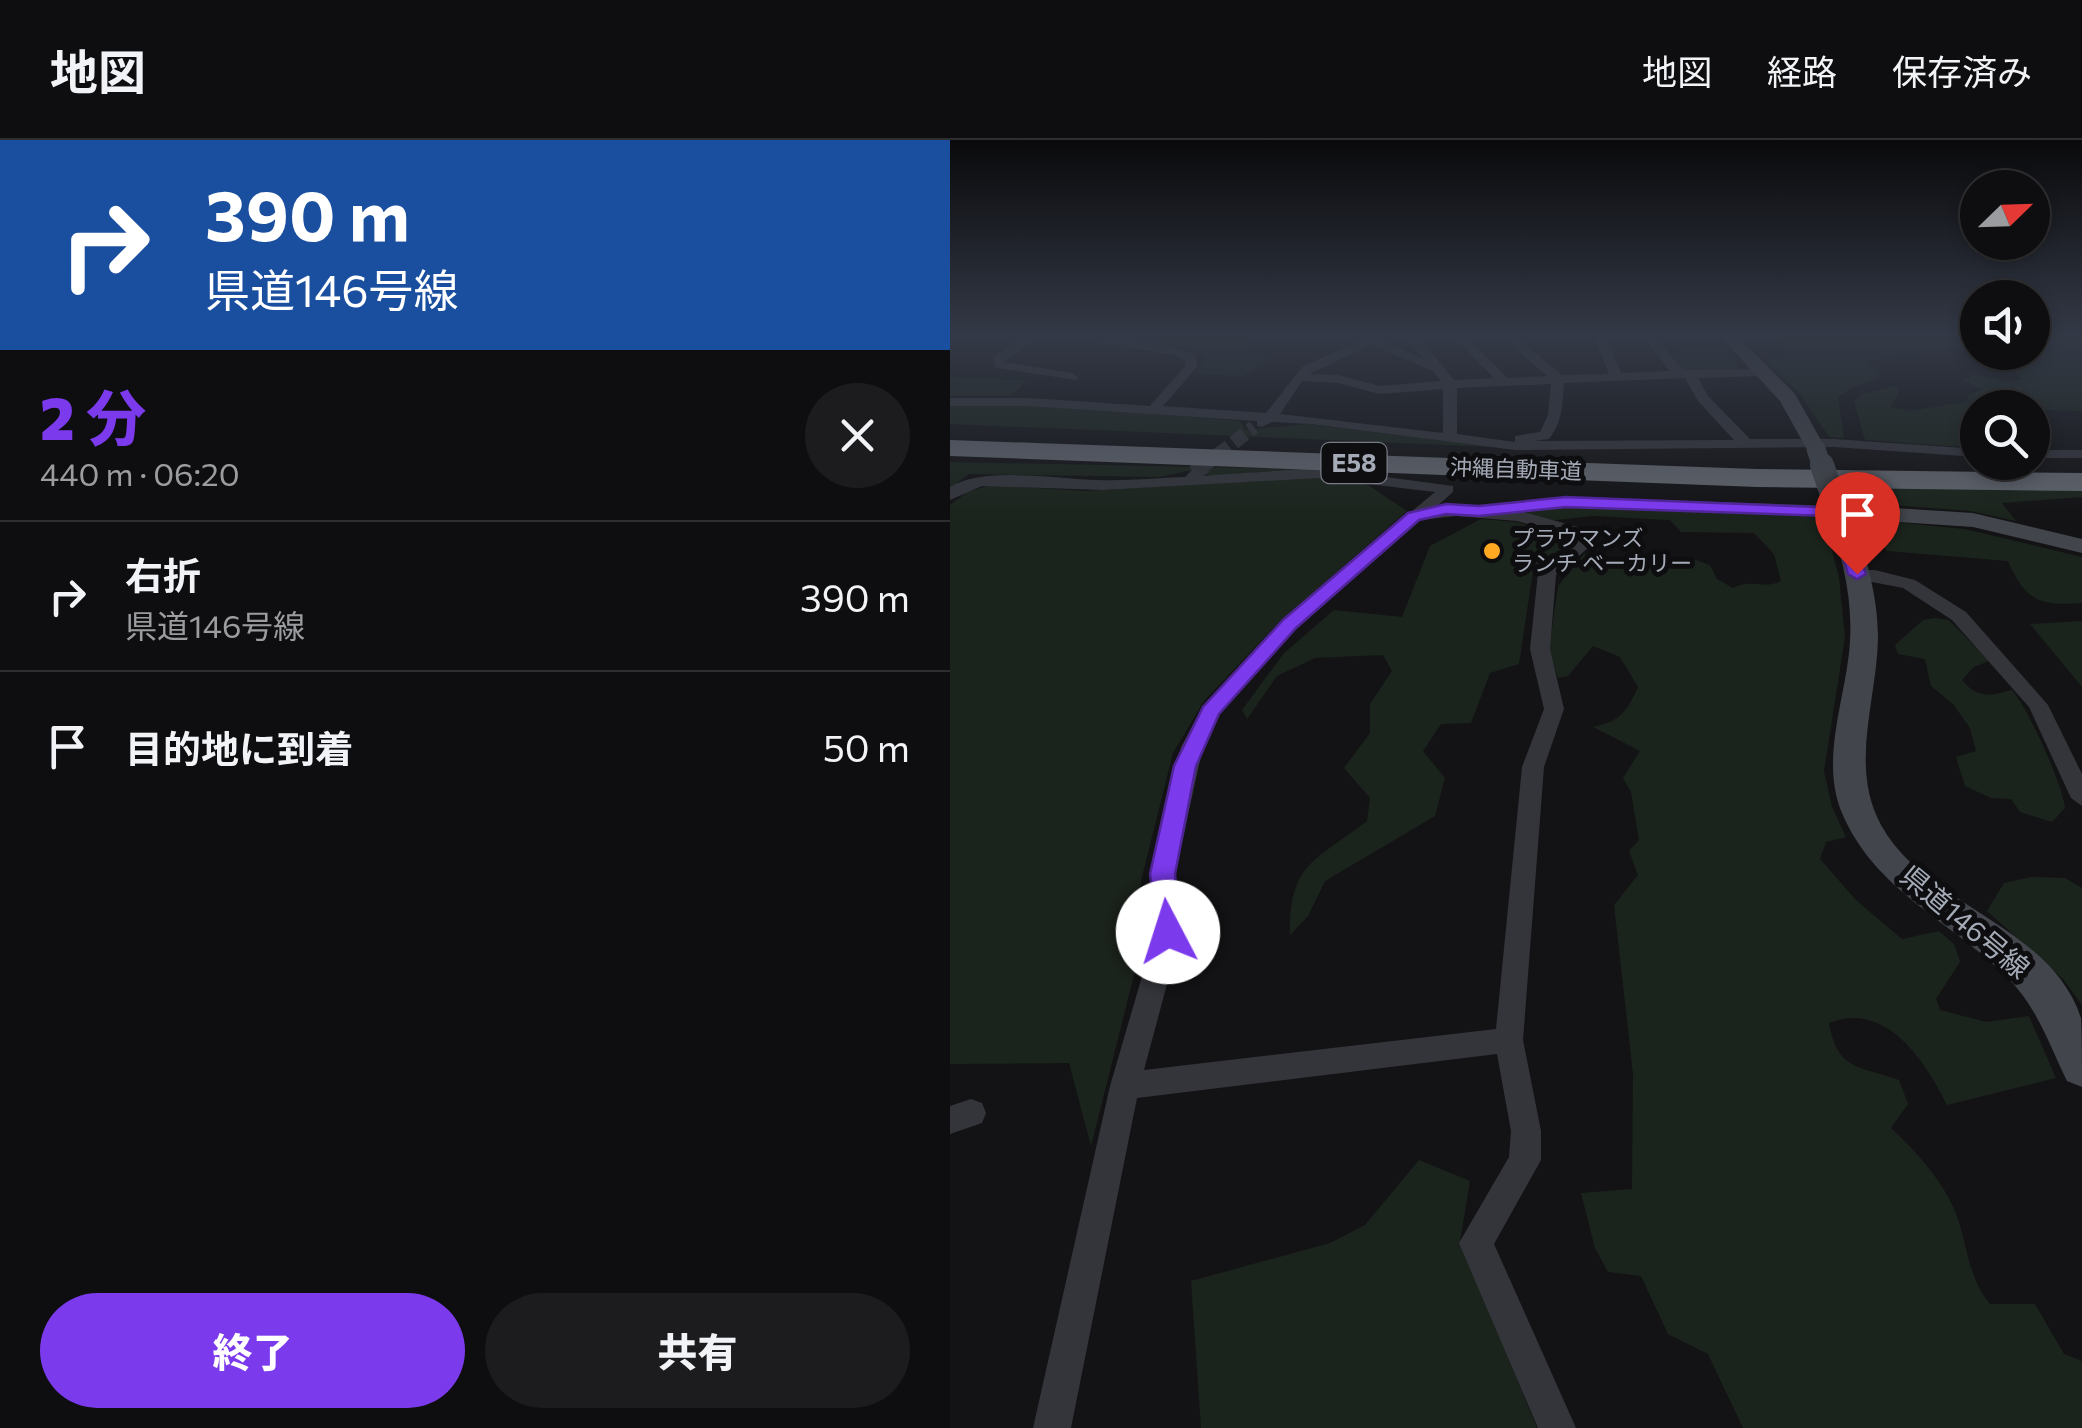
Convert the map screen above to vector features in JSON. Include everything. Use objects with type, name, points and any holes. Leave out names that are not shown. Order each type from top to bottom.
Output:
[{"type":"highway","name":"沖縄自動車道","points":[[950,436],[1861,468],[2082,468]]},
{"type":"highway","name":"沖縄自動車道","points":[[950,448],[1757,478],[2082,482]]},
{"type":"main road","name":"県道146号線","points":[[1786,396],[1815,446],[1857,574],[1864,640],[1851,754],[1856,808],[1869,832],[1912,882],[2018,962],[2044,990],[2065,1022],[2082,1068]]},
{"type":"main road","points":[[1836,506],[1973,520],[2082,546]]},
{"type":"street","points":[[1154,409],[1165,396]]},
{"type":"street","points":[[1254,427],[1269,418],[1285,396]]},
{"type":"street","points":[[1450,396],[1450,439]]},
{"type":"street","points":[[1500,444],[1510,439],[1544,436],[1553,426],[1559,396]]},
{"type":"street","points":[[1701,396],[1745,443]]},
{"type":"street","points":[[950,402],[1154,409],[1500,444],[1606,447],[1745,443],[1960,452]]},
{"type":"street","points":[[2050,454],[2082,454]]},
{"type":"street","points":[[950,495],[960,487],[982,481],[1103,485],[1192,477],[1318,473],[1448,489],[1289,624],[1210,712],[1192,747],[1163,874],[1168,932],[1125,1086],[1052,1428]]},
{"type":"street","points":[[1479,511],[1566,502],[1836,506]]},
{"type":"street","points":[[1414,517],[1446,509],[1479,511],[1576,532],[1579,549],[1547,573],[1540,649],[1554,710],[1533,766],[1510,1040],[1526,1131],[1525,1160],[1476,1244],[1557,1428]]},
{"type":"street","points":[[1857,574],[1875,574],[1909,584],[1959,616],[2038,704],[2082,798]]},
{"type":"street","points":[[1125,1086],[1510,1040]]},
{"type":"shaded area","points":[[1802,396],[1839,396],[1844,438],[1829,437]]},
{"type":"shaded area","points":[[1860,396],[1897,396],[1890,407],[1910,411],[1960,403],[1960,447],[1865,440],[1854,401]]},
{"type":"shaded area","points":[[2050,396],[2082,396],[2082,411],[2050,410]]},
{"type":"shaded area","points":[[950,404],[1028,404],[1240,421],[1245,430],[1308,424],[1494,447],[950,424]]},
{"type":"shaded area","points":[[950,462],[1296,469],[1214,476],[1187,471],[1159,477],[969,474],[950,488]]},
{"type":"shaded area","points":[[1318,477],[1368,485],[1407,511],[1278,623],[1204,701],[1173,753],[1141,881],[1137,963],[1091,1146],[1069,1063],[950,1064],[950,505],[967,492],[991,485],[1085,491]]},
{"type":"shaded area","points":[[1856,487],[2082,489],[2082,497],[2002,503],[2016,521],[1970,511],[1864,503]]},
{"type":"shaded area","points":[[1567,505],[1806,513],[1823,518],[1839,577],[1845,637],[1824,771],[1832,807],[1846,837],[1826,842],[1820,859],[1856,900],[1902,939],[1939,931],[1954,944],[1960,962],[1936,999],[1940,1010],[1986,1022],[2029,1016],[2056,1078],[1947,1105],[1915,1054],[1886,1028],[1869,1020],[1850,1018],[1829,1023],[1833,1038],[1838,1050],[1852,1064],[1899,1080],[1908,1104],[1891,1128],[1920,1157],[1945,1191],[1957,1216],[1973,1273],[1990,1304],[2035,1304],[2064,1354],[2082,1361],[2082,1428],[1743,1428],[1708,1354],[1668,1334],[1641,1276],[1608,1272],[1595,1248],[1581,1193],[1632,1189],[1633,1074],[1614,905],[1638,875],[1629,851],[1639,840],[1631,792],[1623,778],[1640,751],[1593,727],[1622,714],[1638,687],[1620,657],[1593,646],[1568,676],[1558,678],[1549,650],[1558,586],[1584,554],[1631,566],[1696,560],[1710,565],[1717,579],[1733,588],[1781,581],[1774,554],[1754,533],[1681,532],[1670,520],[1593,516],[1546,521],[1516,510]]},
{"type":"shaded area","points":[[1481,519],[1516,522],[1560,534],[1563,550],[1533,571],[1519,664],[1490,673],[1471,723],[1441,724],[1423,751],[1445,778],[1435,816],[1325,881],[1308,916],[1290,935],[1294,892],[1300,878],[1320,856],[1367,821],[1370,798],[1344,768],[1370,733],[1370,704],[1392,671],[1383,655],[1315,658],[1277,676],[1247,719],[1242,710],[1284,653],[1334,610],[1402,617],[1430,546]]},
{"type":"shaded area","points":[[1871,520],[1965,529],[2082,557],[2082,603],[2045,602],[2036,598],[2021,585],[2008,561],[1887,551],[1865,523]]},
{"type":"shaded area","points":[[1923,620],[1949,620],[1989,661],[1974,667],[1962,680],[1985,694],[2012,690],[2027,713],[2063,796],[2065,808],[2052,822],[2020,812],[2011,799],[1991,798],[1965,786],[1956,757],[1976,751],[1970,728],[1953,704],[1931,686],[1925,659],[1898,654],[1895,645]]},
{"type":"shaded area","points":[[2082,621],[2082,687],[2030,624]]},
{"type":"shaded area","points":[[2031,877],[2065,878],[2082,888],[2082,1005],[2063,979],[1987,911],[2004,883]]},
{"type":"shaded area","points":[[1419,1160],[1470,1181],[1460,1241],[1537,1428],[1201,1428],[1191,1281],[1330,1243],[1365,1225]]},
{"type":"tunnel","points":[[1202,467],[1254,427]]},
{"type":"tunnel","points":[[1194,473],[1205,465]]},
{"type":"place","name":"プラウマンズ ランチ ベーカリー","points":[[1492,551]]},
{"type":"route","points":[[1168,932],[1163,874],[1185,766],[1210,712],[1289,624],[1414,517],[1446,509],[1479,511],[1566,502],[1838,511],[1857,574]]}]
